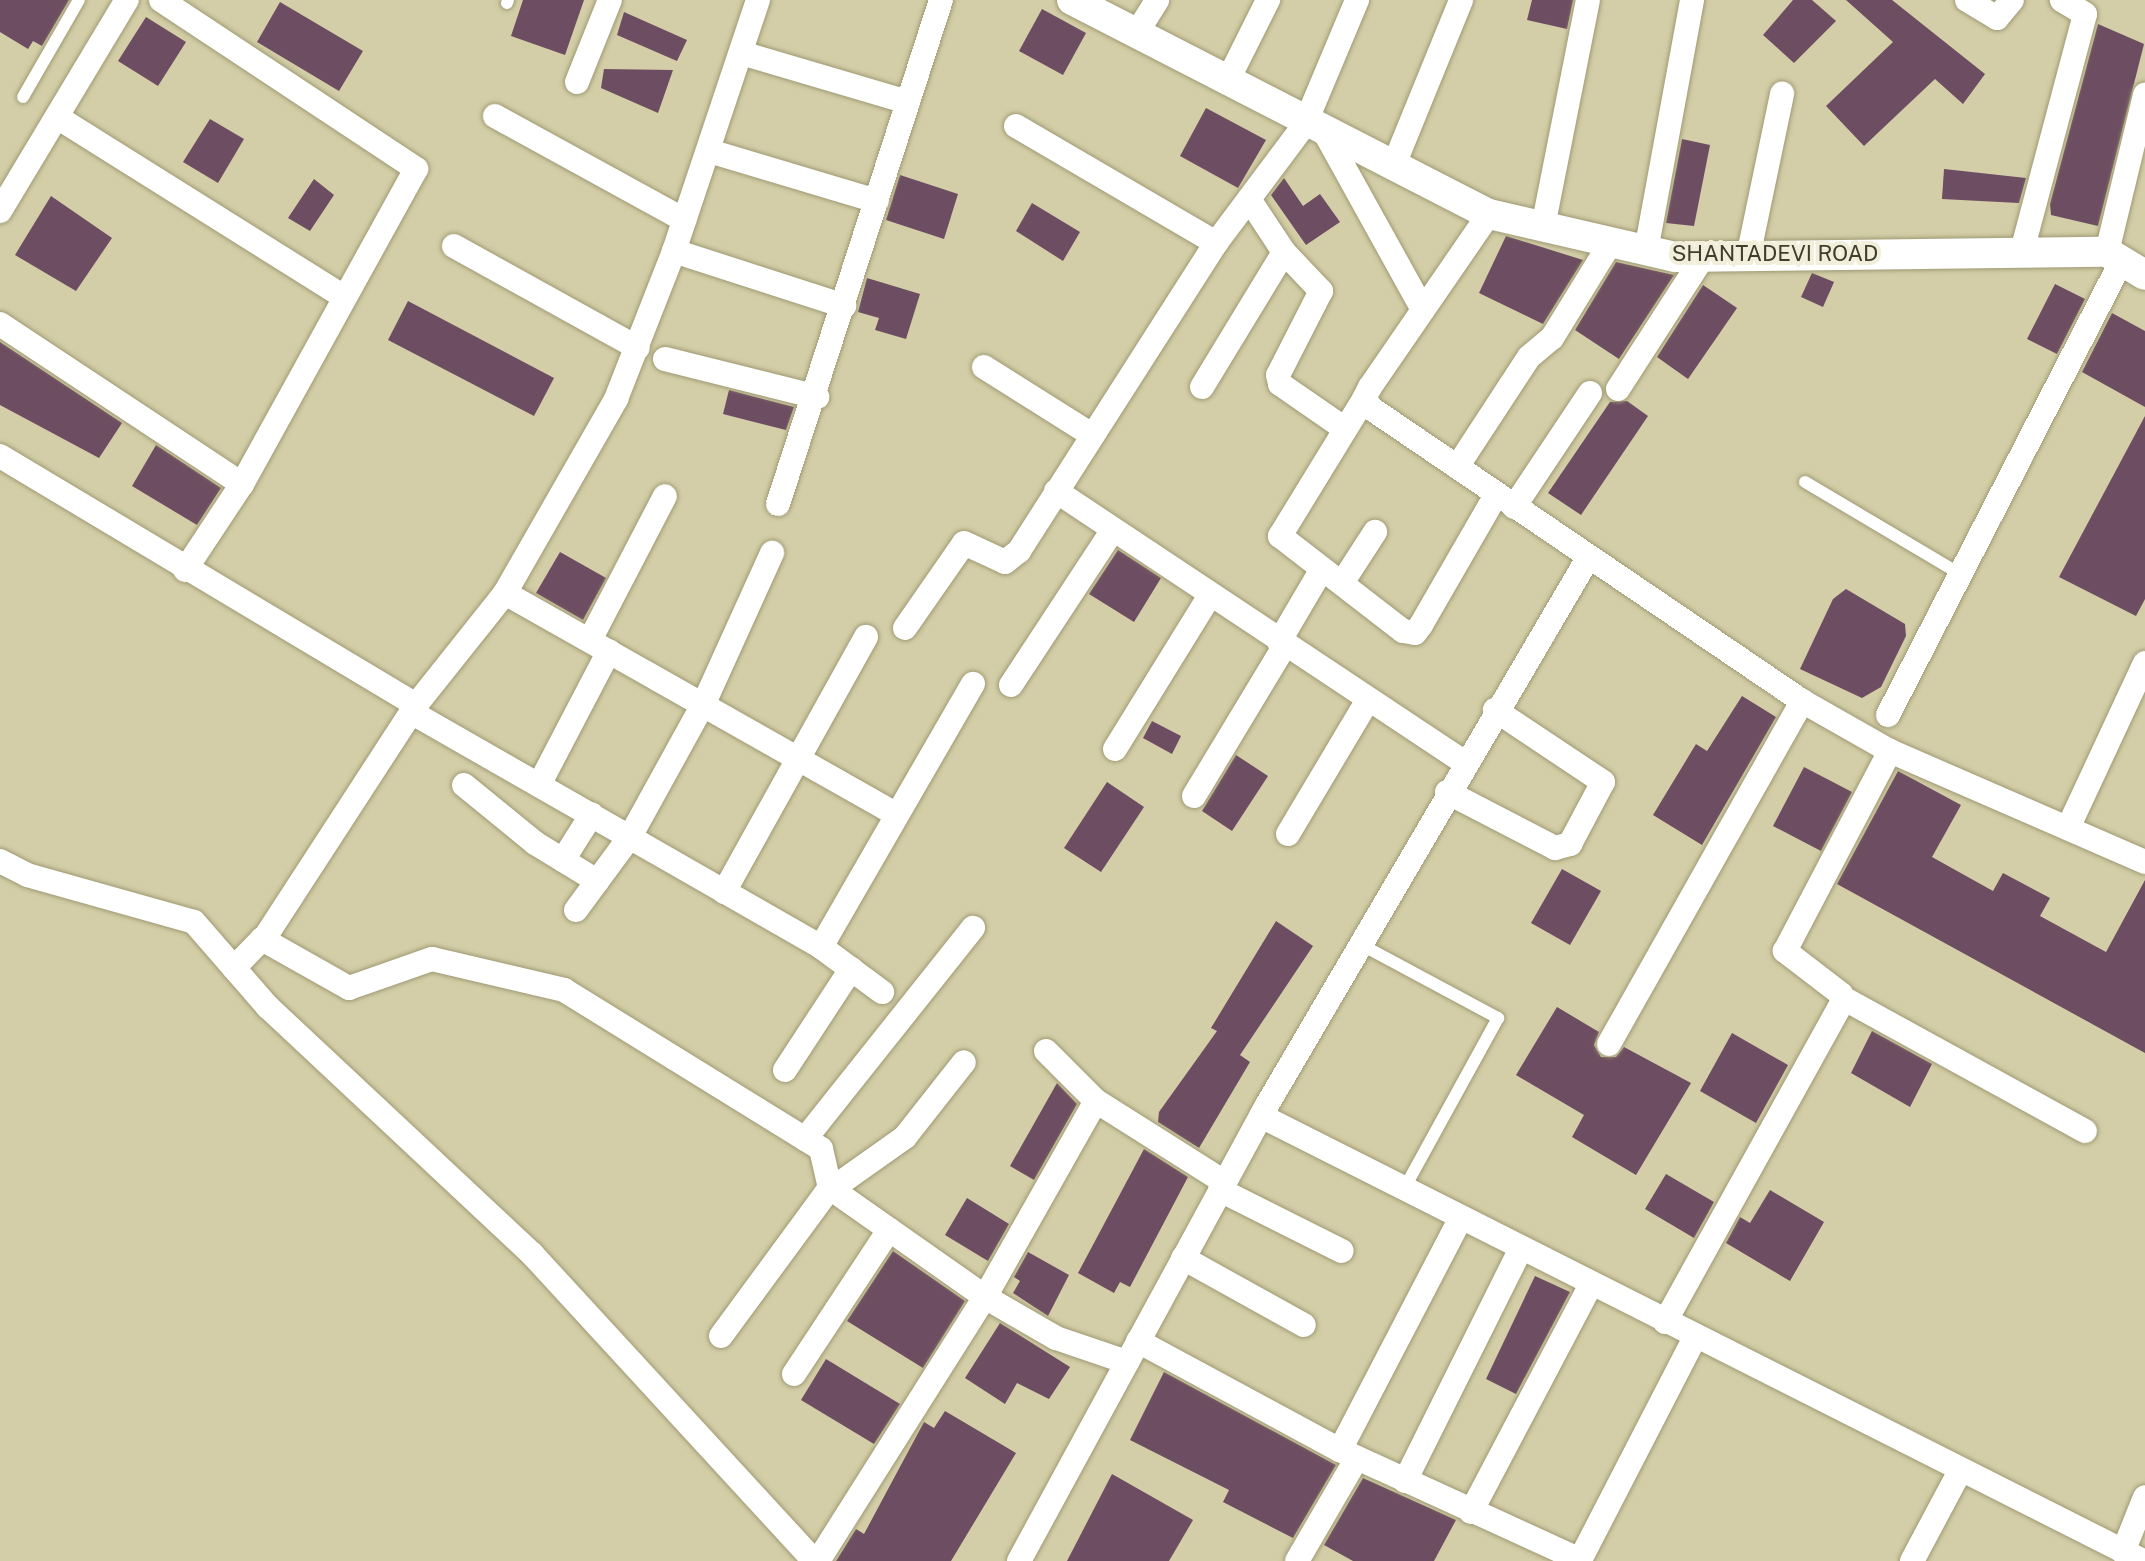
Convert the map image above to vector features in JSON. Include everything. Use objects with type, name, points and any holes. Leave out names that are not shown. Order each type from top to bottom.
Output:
[{"type":"street","points":[[0,211],[127,0]]},
{"type":"street","points":[[161,0],[413,163],[415,174],[342,296],[242,484],[185,570]]},
{"type":"street","points":[[577,82],[610,0]]},
{"type":"street","points":[[234,968],[264,939],[414,708],[505,593],[616,399],[674,251],[758,0]]},
{"type":"street","points":[[778,504],[817,397],[941,0]]},
{"type":"street","name":"SHANTADEVI ROAD","points":[[1072,0],[1315,128],[1489,214],[1646,251],[1703,257],[2022,251],[2124,262]]},
{"type":"street","points":[[1136,34],[1157,0]]},
{"type":"street","points":[[1227,82],[1268,0]]},
{"type":"street","points":[[905,628],[964,543],[1005,562],[1013,559],[1216,243],[1249,199],[1315,128],[1357,0]]},
{"type":"street","points":[[1393,167],[1461,0]]},
{"type":"street","points":[[1543,227],[1588,0]]},
{"type":"street","points":[[1646,251],[1692,0]]},
{"type":"street","points":[[1967,0],[1997,18],[2012,0]]},
{"type":"street","points":[[2022,251],[2085,14],[2062,0]]},
{"type":"street","points":[[741,53],[908,102]]},
{"type":"street","points":[[1748,257],[1782,94]]},
{"type":"street","points":[[1888,715],[2124,262],[2145,95]]},
{"type":"street","points":[[495,116],[684,220]]},
{"type":"street","points":[[57,117],[342,296]]},
{"type":"street","points":[[1016,126],[1216,243]]},
{"type":"street","points":[[1315,128],[1423,310]]},
{"type":"street","points":[[709,151],[877,201]]},
{"type":"street","points":[[1249,199],[1284,252],[1321,291],[1278,375],[1280,384],[1345,429]]},
{"type":"street","points":[[1489,214],[1281,528],[1287,545],[1403,631],[1415,633],[1505,501],[1590,393]]},
{"type":"street","points":[[1457,467],[1529,357],[1552,338],[1611,242]]},
{"type":"street","points":[[454,246],[638,348]]},
{"type":"street","points":[[674,251],[844,306]]},
{"type":"street","points":[[1202,387],[1284,252]]},
{"type":"street","points":[[1618,389],[1703,257]]},
{"type":"street","points":[[0,324],[242,484]]},
{"type":"street","points":[[665,359],[817,397]]},
{"type":"street","points":[[984,367],[1092,435]]},
{"type":"street","points":[[1364,399],[1505,501],[1802,701],[1890,751],[2145,862]]},
{"type":"street","points":[[0,456],[539,785],[631,835],[821,947],[882,992]]},
{"type":"street","points":[[1056,491],[1111,533],[1464,762]]},
{"type":"street","points":[[539,785],[665,496]]},
{"type":"street","points":[[1194,796],[1282,644],[1332,576],[1375,532]]},
{"type":"street","points":[[1011,685],[1111,533]]},
{"type":"street","points":[[576,910],[631,835],[704,703],[772,553]]},
{"type":"street","points":[[1019,1561],[1261,1116],[1464,762],[1588,558]]},
{"type":"street","points":[[505,593],[894,813]]},
{"type":"street","points":[[1115,749],[1209,597]]},
{"type":"street","points":[[724,892],[866,637]]},
{"type":"street","points":[[2068,828],[2145,663]]},
{"type":"street","points":[[821,947],[894,813],[973,684]]},
{"type":"street","points":[[1288,834],[1368,700]]},
{"type":"street","points":[[1609,1044],[1802,701]]},
{"type":"street","points":[[1447,792],[1555,848],[1570,844],[1603,782],[1495,710]]},
{"type":"street","points":[[1890,751],[1785,951],[1843,998],[2085,1131]]},
{"type":"street","points":[[464,785],[563,860],[597,881]]},
{"type":"street","points":[[563,860],[592,814]]},
{"type":"street","points":[[0,861],[27,875],[188,917],[268,1007],[532,1254],[816,1561],[985,1297],[1096,1101]]},
{"type":"street","points":[[805,1139],[973,928]]},
{"type":"street","points":[[264,939],[349,988],[423,959],[556,987],[805,1139],[824,1154],[830,1188],[985,1297],[1056,1338],[1133,1352],[1471,1512],[1580,1560],[1695,1337]]},
{"type":"street","points":[[785,1070],[851,969]]},
{"type":"street","points":[[1665,1322],[1843,998]]},
{"type":"street","points":[[1046,1051],[1096,1101],[1222,1186],[1342,1251]]},
{"type":"street","points":[[721,1336],[830,1188],[905,1137],[964,1062]]},
{"type":"street","points":[[1261,1116],[2122,1556],[2145,1497]]},
{"type":"street","points":[[1297,1561],[1461,1218]]},
{"type":"street","points":[[794,1374],[889,1230]]},
{"type":"street","points":[[1405,1481],[1521,1248]]},
{"type":"street","points":[[1183,1258],[1304,1325]]},
{"type":"street","points":[[1471,1512],[1591,1284]]},
{"type":"street","points":[[1912,1561],[1960,1471]]},
{"type":"lane","points":[[23,97],[79,0]]},
{"type":"lane","points":[[1805,482],[1960,574]]},
{"type":"lane","points":[[1359,944],[1498,1018],[1404,1189]]},
{"type":"building","points":[[0,0],[69,0],[42,46],[33,41],[28,49],[0,32]]},
{"type":"building","points":[[523,0],[584,0],[565,55],[511,36]]},
{"type":"building","points":[[1532,0],[1573,0],[1567,29],[1527,20]]},
{"type":"building","points":[[1793,0],[1812,0],[1836,21],[1794,63],[1763,35]]},
{"type":"building","points":[[1846,0],[1892,0],[1985,74],[1963,104],[1935,79],[1864,146],[1826,106],[1893,42]]},
{"type":"building","points":[[280,2],[363,51],[339,91],[257,42]]},
{"type":"building","points":[[1042,9],[1086,33],[1063,75],[1019,51]]},
{"type":"building","points":[[624,12],[687,40],[677,61],[617,35]]},
{"type":"building","points":[[146,17],[186,42],[158,86],[118,61]]},
{"type":"building","points":[[2098,24],[2144,44],[2098,226],[2051,215],[2050,204]]},
{"type":"building","points":[[604,69],[673,70],[658,113],[601,88]]},
{"type":"building","points":[[1206,108],[1266,140],[1238,188],[1180,156]]},
{"type":"building","points":[[210,119],[244,139],[218,183],[183,162]]},
{"type":"building","points":[[1682,139],[1710,145],[1694,226],[1666,223]]},
{"type":"building","points":[[1944,169],[2026,178],[2019,203],[1942,199]]},
{"type":"building","points":[[900,175],[958,194],[944,239],[886,220]]},
{"type":"building","points":[[1284,178],[1303,206],[1320,194],[1340,222],[1306,245],[1271,195]]},
{"type":"building","points":[[314,179],[334,195],[310,231],[288,218]]},
{"type":"building","points":[[51,196],[112,238],[76,291],[15,255]]},
{"type":"building","points":[[1032,203],[1080,232],[1063,261],[1016,231]]},
{"type":"building","points":[[1506,236],[1583,260],[1543,324],[1479,293]]},
{"type":"building","points":[[1616,262],[1674,275],[1619,359],[1575,330]]},
{"type":"building","points":[[1812,273],[1834,282],[1823,307],[1801,297]]},
{"type":"building","points":[[867,278],[920,294],[906,339],[875,330],[879,318],[858,312]]},
{"type":"building","points":[[2055,284],[2085,299],[2057,354],[2027,339]]},
{"type":"building","points":[[1703,285],[1737,308],[1688,379],[1657,357]]},
{"type":"building","points":[[408,301],[554,378],[534,416],[388,340]]},
{"type":"building","points":[[2112,313],[2145,331],[2145,407],[2082,372]]},
{"type":"building","points":[[0,342],[122,423],[99,458],[0,405]]},
{"type":"building","points":[[729,390],[794,407],[786,430],[723,414]]},
{"type":"building","points":[[1627,401],[1648,416],[1581,515],[1548,493],[1610,402]]},
{"type":"building","points":[[2145,416],[2145,599],[2136,616],[2059,577]]},
{"type":"building","points":[[156,445],[221,488],[197,525],[132,486]]},
{"type":"building","points":[[1118,550],[1161,578],[1134,622],[1089,594]]},
{"type":"building","points":[[560,552],[606,578],[583,620],[536,593]]},
{"type":"building","points":[[1846,589],[1905,624],[1906,636],[1881,687],[1862,698],[1800,669],[1833,599]]},
{"type":"building","points":[[1742,696],[1776,717],[1702,845],[1653,815],[1696,744],[1707,751]]},
{"type":"building","points":[[1152,721],[1181,736],[1172,754],[1143,738]]},
{"type":"building","points":[[1236,755],[1268,776],[1232,831],[1202,811]]},
{"type":"building","points":[[1804,767],[1852,792],[1821,851],[1773,826]]},
{"type":"building","points":[[1898,771],[1961,805],[1932,857],[1993,891],[2003,873],[2050,898],[2040,916],[2106,952],[2145,880],[2145,1053],[1837,884]]},
{"type":"building","points":[[1107,782],[1144,807],[1101,872],[1064,848]]},
{"type":"building","points":[[1562,869],[1601,891],[1570,945],[1531,923]]},
{"type":"building","points":[[1276,921],[1313,946],[1240,1055],[1250,1062],[1199,1148],[1158,1122],[1159,1112],[1217,1031],[1211,1028]]},
{"type":"building","points":[[1557,1007],[1599,1032],[1594,1045],[1601,1057],[1616,1057],[1624,1047],[1691,1083],[1636,1175],[1572,1137],[1584,1115],[1516,1075]]},
{"type":"building","points":[[1872,1031],[1932,1064],[1910,1107],[1851,1073]]},
{"type":"building","points":[[1732,1033],[1788,1065],[1756,1123],[1700,1091]]},
{"type":"building","points":[[1057,1083],[1077,1104],[1034,1180],[1010,1166]]},
{"type":"building","points":[[1144,1149],[1188,1177],[1130,1287],[1120,1282],[1114,1293],[1078,1273]]},
{"type":"building","points":[[1666,1174],[1714,1202],[1694,1238],[1645,1209]]},
{"type":"building","points":[[1770,1190],[1824,1222],[1790,1281],[1726,1243],[1740,1217],[1750,1223]]},
{"type":"building","points":[[967,1198],[1009,1224],[988,1261],[945,1235]]},
{"type":"building","points":[[893,1251],[965,1301],[923,1368],[847,1321]]},
{"type":"building","points":[[1028,1252],[1069,1275],[1048,1316],[1013,1293],[1020,1281],[1014,1277]]},
{"type":"building","points":[[1535,1276],[1570,1292],[1516,1394],[1486,1379]]},
{"type":"building","points":[[1000,1323],[1070,1367],[1049,1399],[1017,1383],[1005,1404],[965,1378]]},
{"type":"building","points":[[826,1359],[900,1404],[874,1444],[801,1400]]},
{"type":"building","points":[[1164,1372],[1336,1465],[1293,1538],[1223,1502],[1229,1490],[1130,1440]]},
{"type":"building","points":[[945,1411],[1016,1453],[951,1561],[836,1561],[856,1529],[864,1534],[924,1422],[934,1428]]},
{"type":"building","points":[[1112,1474],[1193,1520],[1169,1561],[1067,1561]]},
{"type":"building","points":[[1363,1478],[1456,1520],[1434,1561],[1353,1561],[1324,1545]]}]
